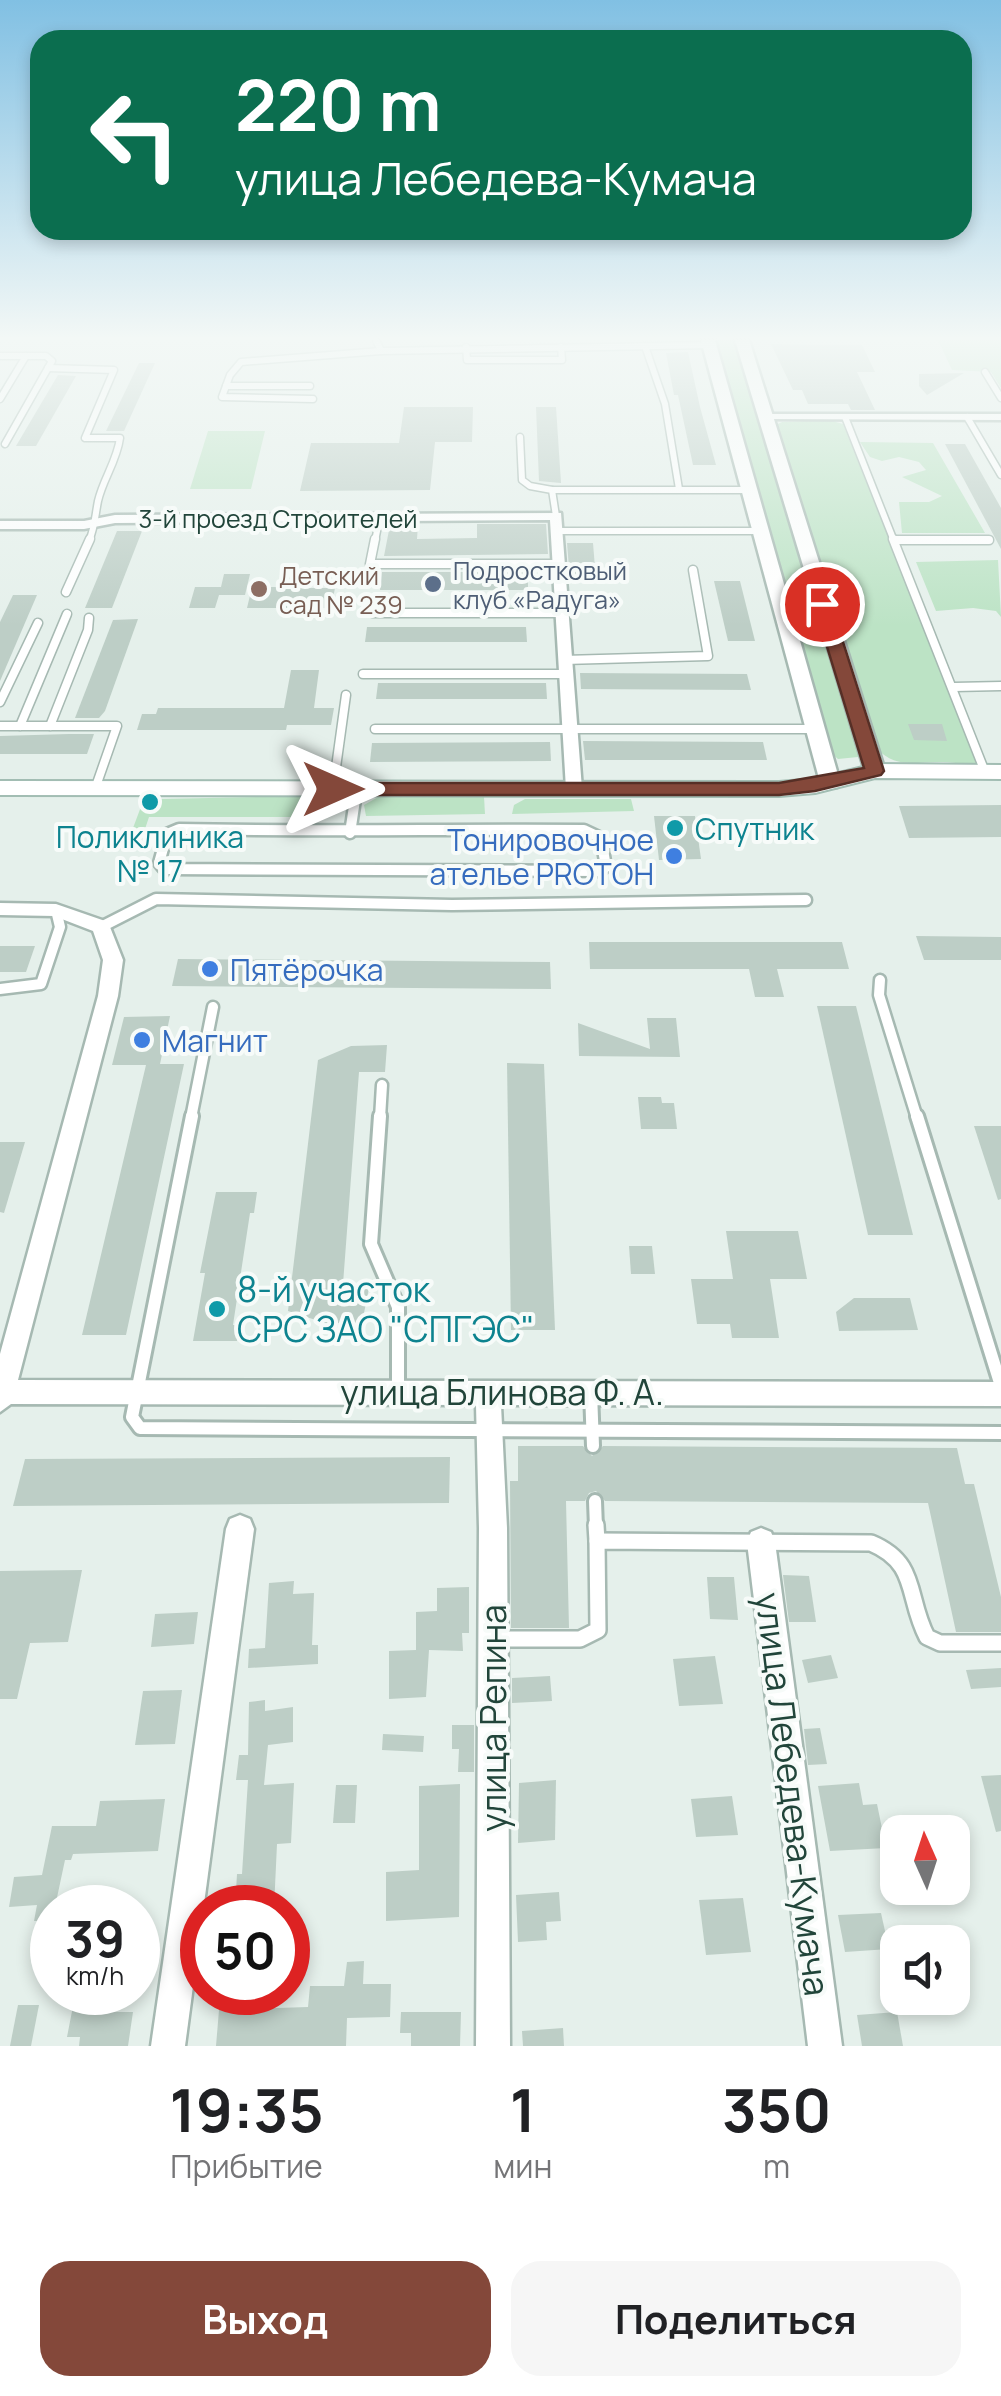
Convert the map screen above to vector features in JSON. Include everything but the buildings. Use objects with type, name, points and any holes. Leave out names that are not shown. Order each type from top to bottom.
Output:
[{"type":"main road","points":[[0,788],[779,789],[875,771],[993,772]]},
{"type":"street","points":[[734,435],[830,782]]},
{"type":"street","points":[[770,435],[875,771]]},
{"type":"street","name":"3-й проезд Строителей","points":[[0,525],[97,523],[115,519],[380,516],[556,524]]},
{"type":"street","points":[[556,524],[574,789]]},
{"type":"street","points":[[0,909],[56,910],[101,927],[114,960],[108,996],[2,1391]]},
{"type":"street","name":"улица Блинова Ф. А.","points":[[2,1391],[1001,1394]]},
{"type":"street","name":"улица Репина","points":[[488,1391],[493,1638],[492,2046]]},
{"type":"street","points":[[168,2046],[240,1529]]},
{"type":"street","name":"улица Лебедева-Кумача","points":[[762,1542],[826,2046]]},
{"type":"lane","points":[[6,444],[11,435]]},
{"type":"lane","points":[[66,592],[97,523],[98,500],[117,458],[120,438],[86,435]]},
{"type":"lane","points":[[670,435],[679,489]]},
{"type":"lane","points":[[853,435],[954,687],[993,772]]},
{"type":"lane","points":[[980,435],[997,460],[1001,475]]},
{"type":"lane","points":[[520,436],[522,480],[530,486],[552,490],[749,490]]},
{"type":"lane","points":[[552,490],[556,524],[760,531]]},
{"type":"lane","points":[[380,516],[370,564],[558,564]]},
{"type":"lane","points":[[895,540],[989,540]]},
{"type":"lane","points":[[363,674],[565,667],[708,656],[693,570]]},
{"type":"lane","points":[[373,613],[560,613]]},
{"type":"lane","points":[[20,726],[67,614]]},
{"type":"lane","points":[[50,726],[88,630],[89,618]]},
{"type":"lane","points":[[0,702],[38,623]]},
{"type":"lane","points":[[954,687],[1001,686]]},
{"type":"lane","points":[[346,695],[345,789],[350,833]]},
{"type":"lane","points":[[0,726],[117,726],[95,788]]},
{"type":"lane","points":[[376,729],[815,730]]},
{"type":"lane","points":[[396,829],[584,830],[598,833],[604,840],[606,867],[598,871],[203,869],[164,868],[159,863],[167,834],[179,830],[350,833],[396,829]]},
{"type":"lane","points":[[101,927],[156,899],[452,905],[806,900]]},
{"type":"lane","points":[[0,1002],[2,988],[42,984],[60,927],[56,910]]},
{"type":"lane","points":[[880,980],[879,995],[1001,1386]]},
{"type":"lane","points":[[213,1007],[132,1418],[140,1428],[489,1430],[593,1439],[1001,1434]]},
{"type":"lane","points":[[382,1085],[371,1244],[398,1306],[398,1391]]},
{"type":"lane","points":[[590,1391],[593,1439]]},
{"type":"lane","points":[[493,1638],[590,1637],[601,1622],[596,1501]]},
{"type":"lane","points":[[597,1541],[870,1542],[884,1546],[904,1564],[927,1636],[940,1643],[1001,1643]]},
{"type":"green space","points":[[207,435],[264,435],[251,489],[190,489]]},
{"type":"green space","points":[[739,435],[765,435],[861,751],[858,757],[838,759],[830,752]]},
{"type":"green space","points":[[777,435],[848,435],[977,759],[975,765],[900,762],[876,748]]},
{"type":"green space","points":[[860,442],[933,443],[985,533],[902,533],[899,502],[929,502],[942,496],[902,477],[926,470],[919,462],[870,457]]},
{"type":"green space","points":[[998,560],[1001,617],[996,611],[973,608],[936,611],[916,562]]},
{"type":"green space","points":[[302,796],[310,807],[304,817],[149,817],[145,829],[133,828],[142,804],[159,804],[161,799]]},
{"type":"green space","points":[[380,796],[484,797],[485,814],[366,816],[364,805]]},
{"type":"green space","points":[[525,799],[631,799],[634,811],[512,814],[514,805]]},
{"type":"place","name":"Подростковый клуб «Радуга»","points":[[433,584]]},
{"type":"place","name":"Детский сад № 239","points":[[259,589]]},
{"type":"place","name":"Поликлиника № 17","points":[[150,802]]},
{"type":"place","name":"Спутник","points":[[675,828]]},
{"type":"place","name":"Тонировочное ателье PROTOH","points":[[674,856]]},
{"type":"place","name":"Пятёрочка","points":[[210,969]]},
{"type":"place","name":"Магнит","points":[[142,1040]]},
{"type":"place","name":"8-й участок СРС ЗАО \"СПГЭС\"","points":[[217,1309]]},
{"type":"route","points":[[333,789],[779,789],[815,786],[875,771],[822,604]]}]
